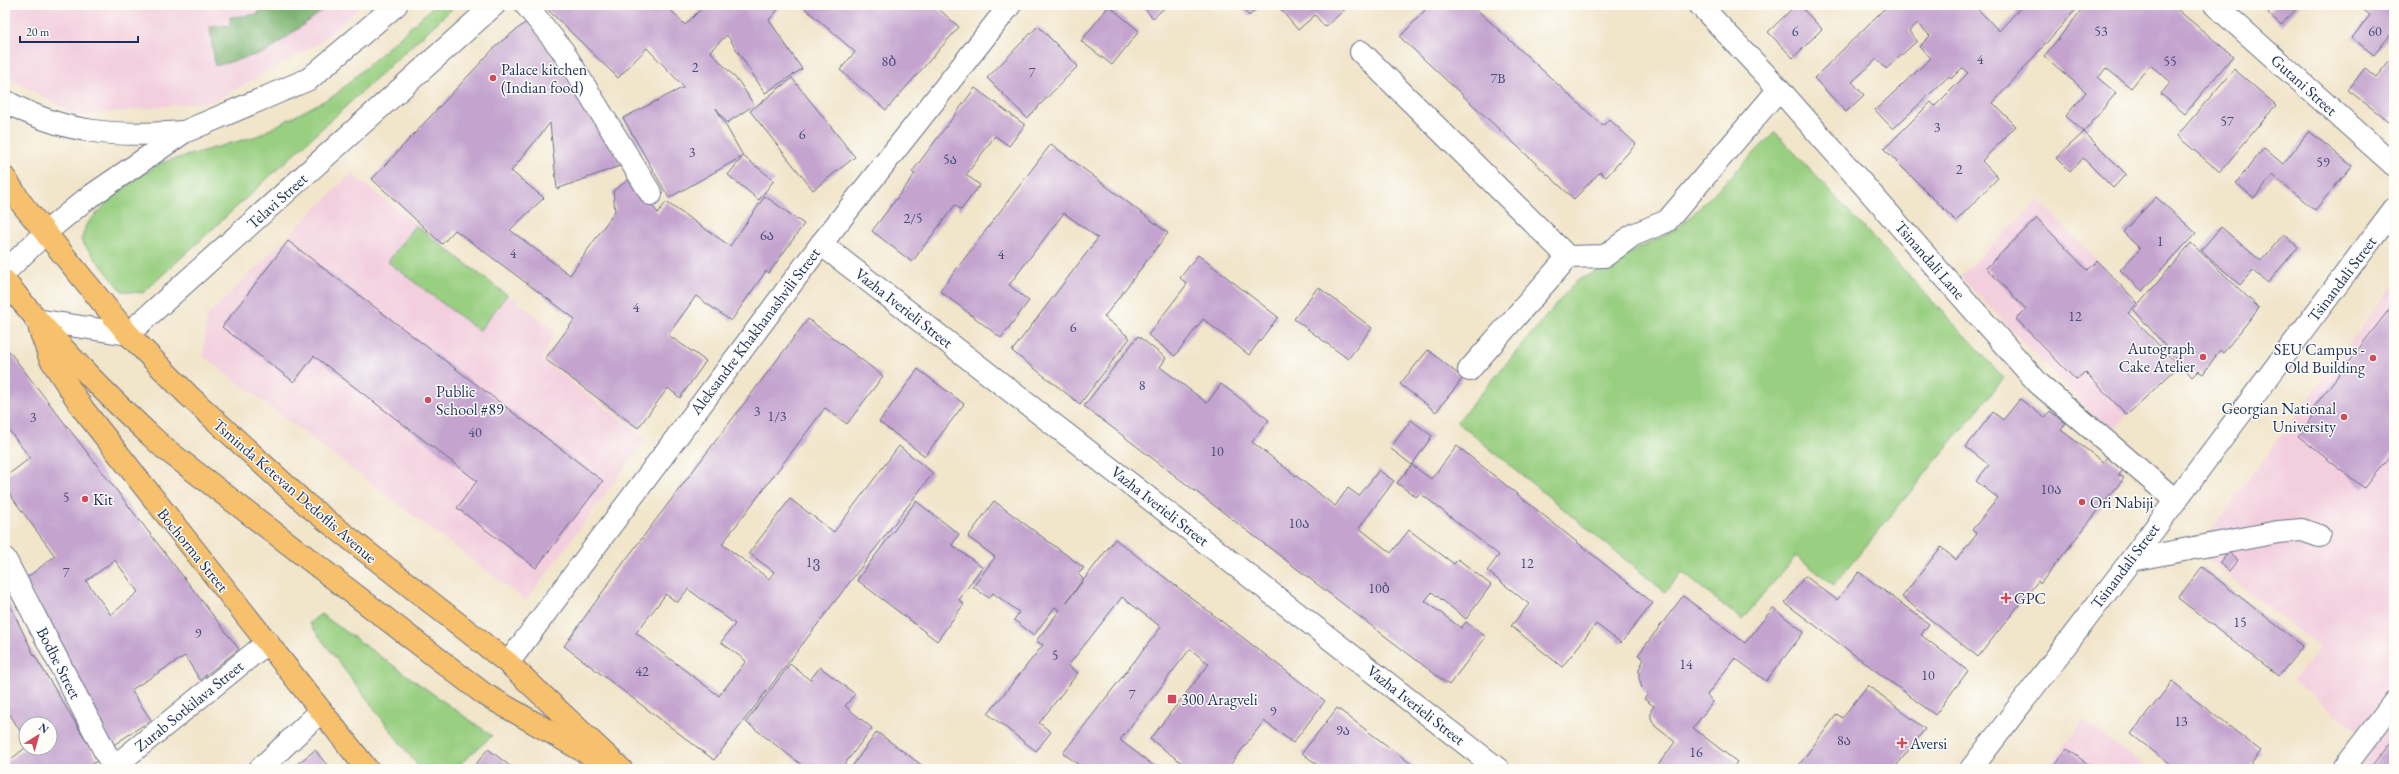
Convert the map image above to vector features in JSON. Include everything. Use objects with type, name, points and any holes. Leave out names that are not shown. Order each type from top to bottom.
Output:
[{"type":"main road","name":"Tsminda Ketevan Dedoflis Avenue","points":[[5,178],[45,233],[128,334],[188,395],[307,505],[508,663],[621,769]]},
{"type":"main road","points":[[5,281],[36,320],[115,402],[164,448],[484,694],[614,769]]},
{"type":"main road","name":"Bochorma Street","points":[[36,320],[50,358],[83,409],[142,486],[268,642],[367,769]]},
{"type":"street","points":[[5,272],[45,233],[85,200],[184,132],[309,79],[396,5]]},
{"type":"street","name":"Telavi Street","points":[[128,334],[494,5]]},
{"type":"street","points":[[526,5],[563,51],[651,194]]},
{"type":"street","name":"Aleksandre Khakhanashvili Street","points":[[508,663],[821,244],[1010,5]]},
{"type":"street","name":"Tsinandali Lane","points":[[1700,5],[1779,89],[2038,383],[2175,500]]},
{"type":"street","name":"Gutani Street","points":[[2215,5],[2394,165]]},
{"type":"street","points":[[1361,52],[1568,257],[1605,256],[1633,235],[1667,221],[1779,89]]},
{"type":"street","points":[[5,101],[35,115],[66,126],[91,131],[124,135],[184,132]]},
{"type":"street","name":"Tsinandali Street","points":[[1971,769],[2131,560],[2394,209]]},
{"type":"street","name":"Vazha Iverieli Street","points":[[821,244],[1498,769]]},
{"type":"street","points":[[1469,370],[1568,257]]},
{"type":"street","points":[[36,320],[128,334]]},
{"type":"street","points":[[2131,560],[2278,532],[2302,530],[2319,536]]},
{"type":"street","name":"Bodbe Street","points":[[5,559],[112,768]]},
{"type":"street","name":"Zurab Sotkilava Street","points":[[112,768],[268,642]]},
{"type":"street","points":[[2343,769],[2394,702]]},
{"type":"street","points":[[260,769],[321,711]]},
{"type":"shaded area","points":[[5,5],[362,5],[322,41],[214,101],[77,116],[5,75]]},
{"type":"shaded area","name":"Public School #89","points":[[351,174],[555,331],[542,360],[646,439],[526,601],[203,356],[207,316]]},
{"type":"shaded area","points":[[2039,200],[2138,303],[2128,313],[2179,366],[2110,432],[1960,276]]},
{"type":"shaded area","name":"Georgian National University","points":[[2394,284],[2394,769],[2355,769],[2375,744],[2293,681],[2319,647],[2196,550]]},
{"type":"shaded area","points":[[2083,721],[2147,768],[2047,769]]},
{"type":"green space","points":[[258,5],[330,5],[267,52],[215,66],[210,27],[230,25],[230,17],[259,14]]},
{"type":"green space","points":[[435,5],[456,5],[143,293],[122,291],[81,241],[86,225],[116,193],[160,163],[257,136],[335,95]]},
{"type":"green space","points":[[1775,132],[2004,378],[1834,585],[1796,556],[1742,620],[1682,572],[1665,592],[1457,422],[1575,282],[1680,227]]},
{"type":"green space","points":[[415,225],[507,295],[479,331],[388,262]]},
{"type":"green space","points":[[321,614],[492,736],[454,769],[420,769],[309,623]]},
{"type":"building","points":[[543,5],[666,5],[685,25],[705,5],[782,5],[769,20],[802,69],[765,93],[727,35],[710,51],[740,83],[754,105],[727,123],[716,108],[743,156],[669,198],[623,118],[684,87],[647,48],[618,78]]},
{"type":"building","points":[[801,5],[885,5],[888,7],[889,5],[934,5],[959,27],[886,110],[840,70],[855,52]]},
{"type":"building","points":[[1141,5],[1168,5],[1153,18]]},
{"type":"building","points":[[1240,5],[1261,5],[1249,16]]},
{"type":"building","points":[[1277,5],[1350,5],[1325,27],[1315,15],[1298,30]]},
{"type":"building","points":[[1423,5],[1478,5],[1475,8],[1603,126],[1609,119],[1636,144],[1606,177],[1600,172],[1574,199],[1400,37],[1425,10],[1421,7]]},
{"type":"building","points":[[1796,5],[1799,5],[1822,29],[1793,58],[1768,32]]},
{"type":"building","points":[[1883,5],[1974,5],[1999,31],[2023,5],[2079,6],[1993,103],[2016,126],[1982,161],[1998,178],[1956,221],[1884,149],[1931,102],[1935,106],[1968,73],[1962,68],[1951,79],[1949,76],[1893,129],[1875,110],[1931,58],[1919,47],[1930,36],[1918,23],[1909,31],[1917,41],[1886,69],[1877,59],[1852,82],[1864,95],[1846,112],[1814,78],[1885,8]]},
{"type":"building","points":[[2086,5],[2172,5],[2233,56],[2185,114],[2161,94],[2171,82],[2150,65],[2131,88],[2106,68],[2098,78],[2116,93],[2084,132],[2066,116],[2086,92],[2044,56]]},
{"type":"building","points":[[2275,5],[2300,5],[2281,25],[2268,13]]},
{"type":"building","points":[[2357,5],[2394,5],[2394,34],[2392,33],[2374,55],[2352,38],[2370,15]]},
{"type":"building","points":[[1109,6],[1139,31],[1112,65],[1081,41]]},
{"type":"building","points":[[529,20],[622,165],[557,189],[550,123],[511,171],[544,198],[510,230],[570,275],[615,211],[613,191],[631,178],[658,213],[666,202],[730,246],[765,196],[804,224],[769,273],[766,271],[731,321],[696,296],[668,335],[706,361],[680,398],[668,388],[638,428],[545,359],[575,319],[455,230],[442,244],[372,179],[498,44]]},
{"type":"building","points":[[1038,26],[1078,66],[1027,118],[987,78]]},
{"type":"building","points":[[2394,55],[2394,114],[2388,121],[2348,90],[2365,68],[2376,77]]},
{"type":"building","points":[[2234,69],[2276,105],[2220,172],[2177,136]]},
{"type":"building","points":[[792,78],[855,157],[813,190],[750,111]]},
{"type":"building","points":[[975,88],[1025,125],[1009,146],[995,136],[966,175],[980,185],[961,210],[955,205],[912,262],[872,231],[915,174],[912,172]]},
{"type":"building","points":[[2309,131],[2352,166],[2315,210],[2273,175],[2254,198],[2236,183],[2264,148],[2283,164]]},
{"type":"building","points":[[2084,132],[2126,174],[2113,188],[2083,158],[2070,172],[2056,158]]},
{"type":"building","points":[[1051,144],[1168,233],[1104,317],[1130,338],[1080,404],[1012,351],[1098,238],[1064,213],[1009,285],[1029,301],[1001,338],[940,291]]},
{"type":"building","points":[[743,156],[774,180],[759,200],[728,175]]},
{"type":"building","points":[[2156,197],[2196,233],[2142,291],[2120,270],[2140,249],[2123,232]]},
{"type":"building","points":[[2037,218],[2087,270],[2097,261],[2138,303],[2128,313],[2179,366],[2127,415],[2085,372],[2076,380],[2016,319],[2026,309],[1986,268]]},
{"type":"building","points":[[2221,227],[2261,261],[2284,234],[2298,247],[2268,283],[2253,270],[2240,285],[2201,250]]},
{"type":"building","points":[[288,241],[603,481],[536,568],[457,508],[477,481],[314,356],[294,382],[222,327]]},
{"type":"building","points":[[2191,243],[2259,308],[2223,353],[2220,350],[2203,374],[2198,371],[2192,377],[2134,310]]},
{"type":"building","points":[[1198,255],[1278,317],[1249,355],[1203,319],[1175,356],[1148,335],[1187,284],[1180,278]]},
{"type":"building","points":[[1318,287],[1372,328],[1348,359],[1294,319]]},
{"type":"building","name":"SEU Campus - Old Building","points":[[2394,303],[2394,450],[2364,488],[2298,436],[2314,416],[2310,412]]},
{"type":"building","points":[[808,319],[883,376],[847,424],[825,408],[722,544],[769,579],[774,572],[749,553],[790,499],[834,532],[899,446],[933,473],[714,760],[564,646],[624,562]],"holes":[[[688,589],[735,624],[721,642],[746,661],[719,696],[636,633],[666,594],[677,603]]]},
{"type":"building","points":[[1138,336],[1166,358],[1160,367],[1207,403],[1221,384],[1269,420],[1252,442],[1335,506],[1348,488],[1359,496],[1379,470],[1394,481],[1359,528],[1391,553],[1409,530],[1454,564],[1458,559],[1491,585],[1466,619],[1432,592],[1425,601],[1461,628],[1466,622],[1486,637],[1449,685],[1084,406]]},
{"type":"building","points":[[5,346],[239,649],[200,680],[185,656],[131,690],[151,720],[112,746],[25,579],[55,556],[5,488],[5,477],[30,458],[5,425]],"holes":[[[115,560],[138,592],[111,615],[86,581]]]},
{"type":"building","points":[[1428,350],[1463,378],[1436,412],[1400,384]]},
{"type":"building","points":[[918,369],[964,404],[925,456],[879,422]]},
{"type":"building","points":[[2020,399],[2045,418],[2050,411],[2066,423],[2061,430],[2103,462],[2107,457],[2123,470],[2119,475],[2124,478],[2040,584],[2038,581],[1978,657],[1902,597],[1941,547],[1956,560],[1977,534],[1972,530],[1998,498],[1976,481],[1989,465],[1966,447],[1993,412],[2003,420]]},
{"type":"building","points":[[1411,420],[1432,436],[1412,465],[1390,448]]},
{"type":"building","points":[[1457,446],[1653,603],[1621,643],[1596,624],[1562,667],[1511,626],[1529,604],[1487,571],[1499,555],[1420,493],[1416,497],[1397,483],[1412,465],[1431,479]]},
{"type":"building","points":[[916,501],[959,534],[952,545],[982,567],[959,600],[964,604],[937,641],[857,580]]},
{"type":"building","points":[[994,501],[1084,568],[1078,574],[1083,579],[1066,603],[1115,539],[1325,701],[1293,743],[1264,721],[1227,769],[1177,769],[1182,763],[1150,739],[1209,664],[1190,649],[1120,740],[1158,769],[1084,769],[1063,753],[1161,627],[1122,597],[1068,666],[1078,673],[1039,723],[1051,732],[1036,751],[988,714],[1043,645],[1036,641],[1060,610],[1055,607],[1034,635],[1014,620],[1019,612],[993,593],[989,598],[973,587],[995,557],[968,537]]},
{"type":"building","points":[[2228,552],[2238,560],[2229,571],[2219,563]]},
{"type":"building","points":[[2202,567],[2303,646],[2279,676],[2178,598]]},
{"type":"building","points":[[1859,572],[1929,624],[1921,635],[1968,671],[1935,715],[1785,603],[1805,576],[1837,600]]},
{"type":"building","points":[[5,595],[33,653],[98,760],[87,769],[5,769],[5,764],[18,754],[18,756],[58,756],[58,716],[18,716],[18,728],[5,706]]},
{"type":"building","points":[[1683,596],[1745,643],[1773,608],[1804,632],[1766,681],[1735,658],[1707,695],[1713,702],[1693,728],[1737,762],[1732,769],[1655,769],[1675,742],[1655,726],[1651,718],[1651,710],[1654,706],[1644,699],[1648,694],[1642,688],[1639,678],[1639,669],[1644,659],[1638,655]]},
{"type":"building","points":[[790,664],[810,680],[820,667],[855,694],[845,706],[872,728],[841,769],[807,769],[746,722]]},
{"type":"building","points":[[2172,682],[2261,751],[2247,769],[2176,769],[2131,734]]},
{"type":"building","points":[[1868,685],[1925,729],[1894,769],[1796,769],[1837,714],[1842,718]]},
{"type":"building","points":[[1337,708],[1414,766],[1412,769],[1323,769],[1302,753]]},
{"type":"building","points":[[877,732],[927,769],[850,769]]},
{"type":"building","points":[[2394,737],[2394,769],[2369,769]]},
{"type":"building","points":[[488,749],[514,769],[472,769]]},
{"type":"building","points":[[2067,749],[2095,769],[2051,769]]},
{"type":"building","points":[[315,750],[330,769],[291,769]]},
{"type":"place","name":"Palace kitchen (Indian food)","points":[[493,78]]},
{"type":"place","name":"Autograph Cake Atelier","points":[[2203,357]]},
{"type":"place","name":"SEU Campus - Old Building","points":[[2373,358]]},
{"type":"place","name":"Public School #89","points":[[428,400]]},
{"type":"place","name":"Georgian National University","points":[[2344,417]]},
{"type":"place","name":"Kit","points":[[85,499]]},
{"type":"place","name":"Ori Nabiji","points":[[2082,502]]},
{"type":"place","name":"GPC","points":[[2006,598]]},
{"type":"place","name":"300 Aragveli","points":[[1172,699]]},
{"type":"place","name":"Aversi","points":[[1902,743]]}]
